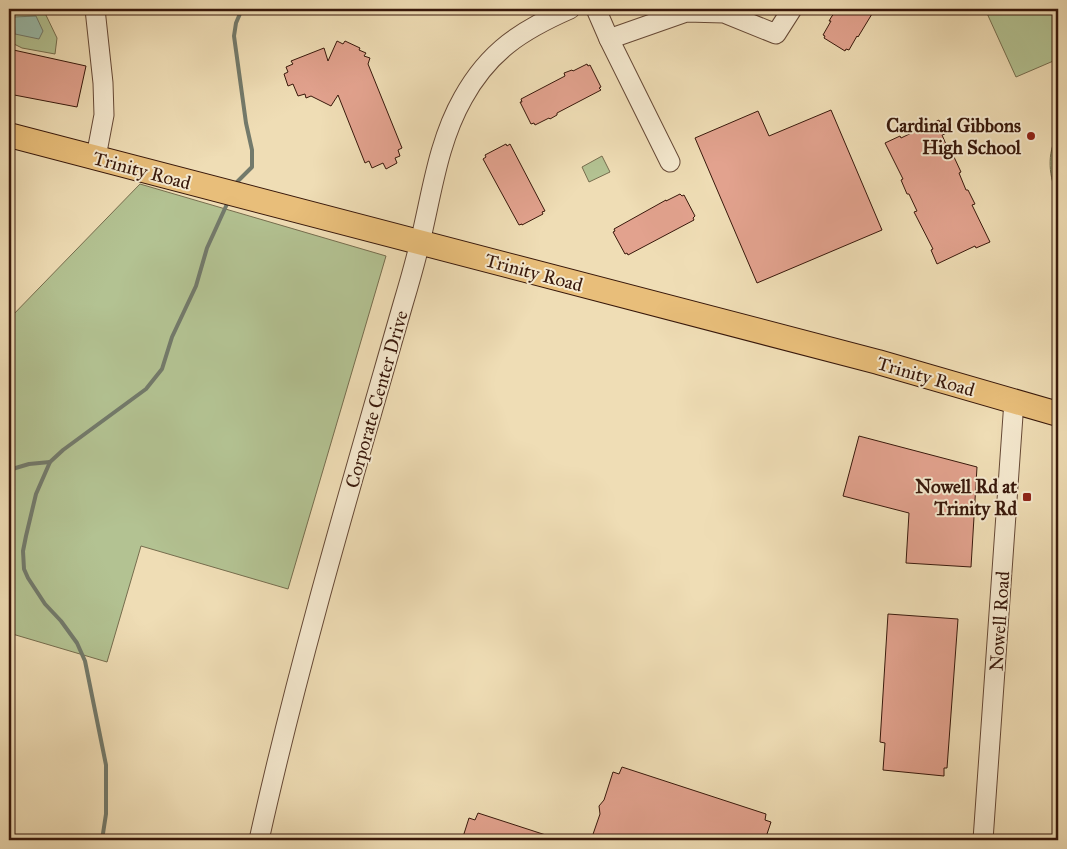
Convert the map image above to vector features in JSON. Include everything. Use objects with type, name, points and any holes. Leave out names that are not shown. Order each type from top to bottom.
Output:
[{"type":"main road","name":"Trinity Road","points":[[9,135],[878,362],[1058,414]]},
{"type":"street","points":[[95,9],[103,83],[104,115],[96,157]]},
{"type":"street","name":"Corporate Center Drive","points":[[259,840],[273,775],[371,412],[420,242],[432,186],[445,140],[462,99],[478,75],[497,53],[532,26],[570,9]]},
{"type":"street","points":[[596,9],[670,162]]},
{"type":"street","points":[[609,39],[686,12],[724,12],[776,34],[792,9]]},
{"type":"street","name":"Nowell Road","points":[[982,840],[1014,401]]},
{"type":"green space","points":[[985,9],[1058,9],[1058,59],[1016,77]]},
{"type":"green space","points":[[44,11],[57,38],[55,54],[22,48],[12,43],[9,13]]},
{"type":"green space","points":[[1058,133],[1058,198],[1051,174],[1050,157]]},
{"type":"green space","points":[[602,156],[610,172],[589,182],[582,167]]},
{"type":"green space","points":[[140,184],[386,256],[288,589],[141,546],[107,662],[9,633],[9,319]]},
{"type":"shaded area","points":[[36,16],[43,31],[39,39],[15,34],[14,17]]},
{"type":"building","points":[[839,9],[875,9],[849,50],[846,49],[845,51],[824,38],[825,36],[823,35],[832,16]]},
{"type":"building","points":[[337,41],[343,44],[345,41],[360,48],[359,50],[366,53],[364,56],[370,58],[368,64],[402,148],[398,150],[400,156],[395,158],[397,163],[386,169],[383,163],[372,168],[369,161],[365,163],[338,95],[331,106],[311,96],[306,98],[305,94],[298,96],[293,84],[288,86],[284,74],[288,72],[286,67],[293,64],[291,61],[324,48],[328,61]]},
{"type":"building","points":[[9,49],[86,66],[77,107],[9,94]]},
{"type":"building","points":[[587,64],[588,66],[590,65],[601,90],[557,113],[557,115],[550,119],[535,125],[534,123],[531,124],[520,102],[522,102],[521,99],[565,76],[564,73]]},
{"type":"building","points":[[831,110],[882,230],[757,283],[695,138],[758,111],[769,136]]},
{"type":"building","points":[[939,120],[945,134],[942,135],[952,158],[954,157],[961,172],[959,173],[966,190],[968,190],[975,204],[972,205],[990,242],[976,248],[975,246],[937,264],[931,250],[933,249],[914,212],[917,211],[909,194],[907,194],[901,180],[903,179],[885,143],[900,136],[901,138]]},
{"type":"building","points":[[506,144],[507,146],[510,144],[545,211],[542,212],[543,214],[522,225],[519,225],[483,159],[486,157],[485,155]]},
{"type":"building","points":[[680,194],[684,195],[695,216],[694,220],[628,255],[627,253],[625,254],[613,232],[615,231],[614,229]]},
{"type":"building","points":[[859,436],[977,467],[971,567],[906,563],[909,513],[843,496]]},
{"type":"building","points":[[888,614],[958,619],[947,768],[944,768],[944,776],[883,770],[885,743],[880,742]]},
{"type":"building","points":[[622,767],[766,814],[765,820],[771,822],[765,840],[591,840],[600,814],[599,806],[604,800],[613,772],[619,774]]},
{"type":"building","points":[[478,813],[555,838],[555,840],[462,840],[469,818],[475,820]]},
{"type":"waterway","points":[[236,183],[252,167],[252,150],[246,123],[234,36],[236,23],[242,9]]},
{"type":"waterway","points":[[102,840],[106,814],[106,765],[85,661],[77,643],[61,621],[45,604],[28,578],[24,569],[23,551],[36,494],[50,462],[63,450],[146,389],[162,369],[172,337],[196,286],[207,248],[227,204]]},
{"type":"waterway","points":[[9,470],[29,464],[50,462]]},
{"type":"place","name":"Cardinal Gibbons High School","points":[[1031,136]]},
{"type":"place","name":"Nowell Rd at Trinity Rd","points":[[1027,497]]}]
